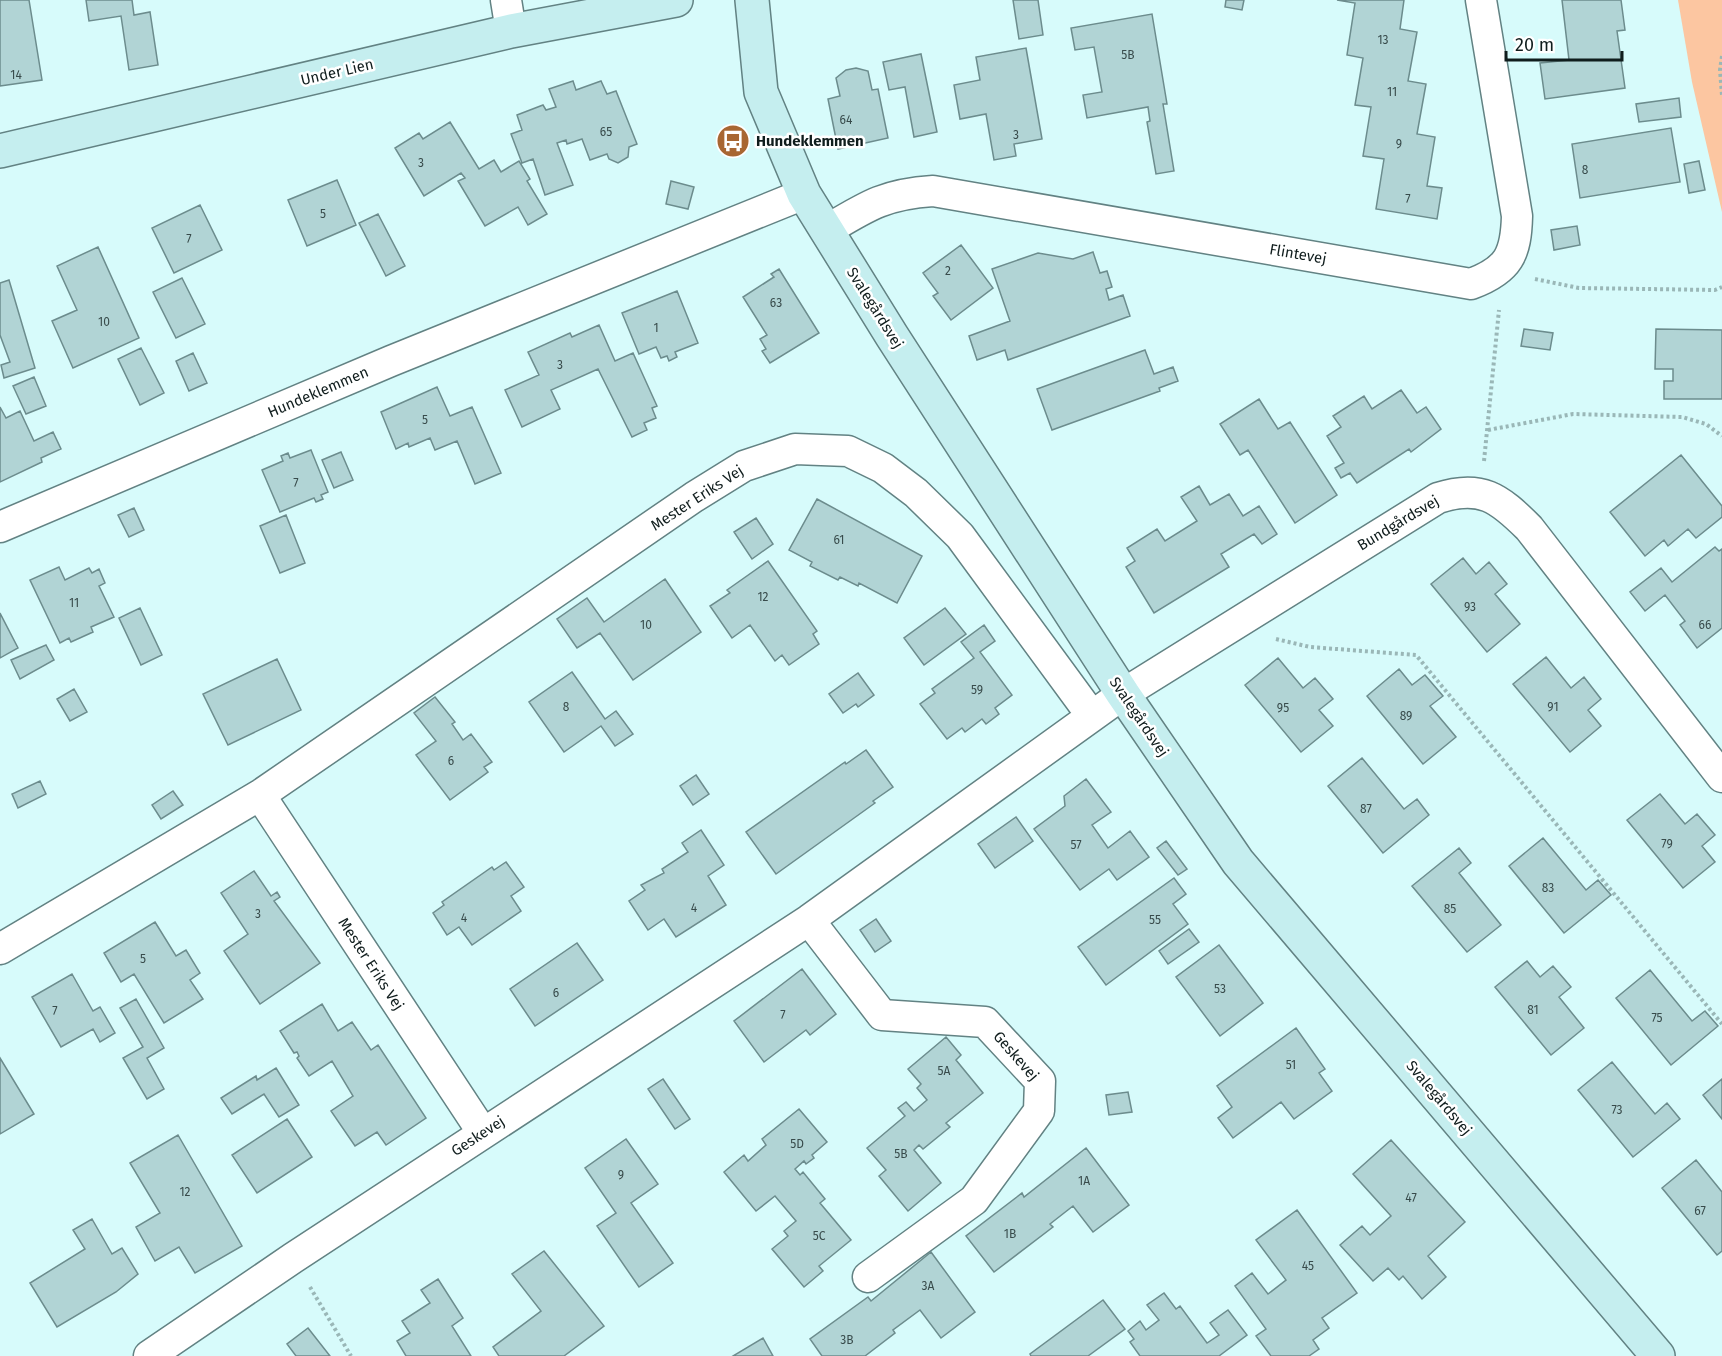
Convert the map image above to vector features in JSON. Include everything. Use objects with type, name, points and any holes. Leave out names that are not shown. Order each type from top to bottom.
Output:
[{"type":"street","name":"Under Lien","points":[[0,151],[508,15],[676,0]]},
{"type":"street","name":"Svalegårdsvej","points":[[752,0],[761,92],[804,194],[892,336],[1123,694],[1238,862],[1658,1356]]},
{"type":"street","name":"Flintevej","points":[[827,230],[872,203],[900,193],[933,191],[1471,284],[1488,278],[1501,267],[1513,254],[1517,240],[1517,216],[1481,0]]},
{"type":"street","name":"Hundeklemmen","points":[[0,526],[391,361],[804,194]]},
{"type":"street","name":"Mester Eriks Vej","points":[[0,949],[260,795],[694,497],[744,466],[795,449],[848,451],[883,468],[916,493],[960,536],[1092,716]]},
{"type":"street","name":"Bundgårdsvej","points":[[1123,694],[1438,498],[1456,492],[1481,492]]},
{"type":"street","points":[[1481,492],[1506,504],[1529,528],[1722,777]]},
{"type":"street","name":"Geskevej","points":[[149,1356],[483,1132],[809,920],[1123,694]]},
{"type":"street","name":"Mester Eriks Vej","points":[[260,795],[483,1132]]},
{"type":"street","name":"Geskevej","points":[[809,920],[882,1015],[985,1022],[1040,1081],[1039,1112],[974,1200],[868,1276]]},
{"type":"path","points":[[1722,56],[1720,70],[1722,95]]},
{"type":"path","points":[[1501,267],[1534,279],[1579,288],[1715,290],[1722,286]]},
{"type":"path","points":[[1481,492],[1499,307]]},
{"type":"path","points":[[1488,430],[1573,414],[1682,417],[1706,424],[1722,436]]},
{"type":"path","points":[[1251,614],[1271,638],[1310,647],[1416,655],[1722,1024]]},
{"type":"path","points":[[293,1258],[351,1356]]},
{"type":"shaded area","points":[[1678,0],[1722,0],[1722,212],[1692,82]]},
{"type":"building","points":[[0,0],[29,0],[42,80],[0,86]]},
{"type":"building","points":[[86,0],[132,0],[134,15],[150,12],[158,65],[129,70],[121,16],[89,21]]},
{"type":"building","points":[[1013,0],[1038,0],[1043,35],[1019,39]]},
{"type":"building","points":[[1226,0],[1244,0],[1242,10],[1225,7]]},
{"type":"building","points":[[1337,0],[1404,0],[1400,29],[1417,32],[1408,81],[1426,84],[1417,134],[1435,137],[1427,186],[1442,188],[1437,219],[1376,209],[1384,159],[1363,156],[1371,107],[1355,105],[1363,58],[1347,55],[1355,3]]},
{"type":"building","points":[[1562,0],[1621,0],[1625,30],[1617,31],[1625,88],[1545,99],[1540,63],[1569,60]]},
{"type":"building","points":[[1152,14],[1167,104],[1163,104],[1174,171],[1156,174],[1147,122],[1150,121],[1148,107],[1087,118],[1083,95],[1102,92],[1094,47],[1075,50],[1071,28]]},
{"type":"building","points":[[1026,48],[1042,139],[1014,144],[1016,156],[994,160],[986,114],[960,119],[954,85],[980,80],[976,57]]},
{"type":"building","points":[[921,54],[937,132],[914,137],[905,87],[889,90],[883,62]]},
{"type":"building","points":[[856,68],[868,71],[872,90],[878,89],[888,138],[838,149],[828,99],[840,96],[836,78],[846,70]]},
{"type":"building","points":[[573,81],[576,90],[601,81],[607,94],[616,91],[637,144],[629,147],[628,157],[618,163],[609,159],[607,154],[590,160],[582,139],[567,144],[566,140],[557,143],[573,185],[545,195],[533,159],[522,163],[511,134],[522,130],[517,115],[543,105],[546,110],[556,107],[549,89]]},
{"type":"building","points":[[1679,98],[1681,117],[1639,122],[1636,104]]},
{"type":"building","points":[[450,122],[479,169],[494,160],[501,172],[519,161],[530,179],[527,181],[547,214],[528,225],[518,207],[485,226],[458,181],[465,178],[461,173],[424,196],[395,148],[419,133],[423,139]]},
{"type":"building","points":[[1671,128],[1680,182],[1580,198],[1572,144]]},
{"type":"building","points":[[1699,161],[1705,190],[1689,193],[1684,164]]},
{"type":"building","points":[[337,180],[356,225],[307,246],[288,200]]},
{"type":"building","points":[[671,181],[694,187],[688,209],[666,204]]},
{"type":"building","points":[[200,205],[222,250],[174,273],[152,228]]},
{"type":"building","points":[[378,214],[405,266],[386,276],[359,223]]},
{"type":"building","points":[[1577,226],[1580,245],[1554,250],[1551,230]]},
{"type":"building","points":[[961,245],[993,288],[951,320],[933,296],[938,293],[923,273]]},
{"type":"building","points":[[98,247],[139,338],[73,368],[52,321],[77,310],[57,266]]},
{"type":"building","points":[[1093,252],[1100,273],[1107,271],[1112,287],[1106,289],[1109,300],[1123,295],[1130,316],[1008,360],[1005,350],[977,360],[969,336],[1010,321],[992,269],[1038,253],[1073,259]]},
{"type":"building","points":[[779,269],[819,333],[770,363],[762,351],[766,349],[760,339],[767,335],[743,297],[774,277],[771,274]]},
{"type":"building","points":[[182,278],[205,324],[176,338],[153,292]]},
{"type":"building","points":[[9,280],[35,368],[4,378],[1,365],[10,362],[0,335],[0,283]]},
{"type":"building","points":[[677,291],[698,343],[675,352],[677,357],[669,361],[667,356],[661,358],[656,347],[639,354],[622,313]]},
{"type":"building","points":[[599,325],[615,361],[633,353],[657,406],[652,408],[656,418],[644,423],[647,430],[632,437],[598,369],[551,390],[560,409],[522,427],[505,390],[539,375],[528,352],[570,333],[572,337]]},
{"type":"building","points":[[1524,329],[1553,333],[1550,350],[1521,346]]},
{"type":"building","points":[[1656,329],[1722,330],[1722,399],[1664,399],[1664,381],[1673,381],[1673,369],[1655,369]]},
{"type":"building","points":[[141,348],[164,393],[140,405],[118,359]]},
{"type":"building","points":[[1145,350],[1154,374],[1173,367],[1178,381],[1159,388],[1160,391],[1052,430],[1037,389]]},
{"type":"building","points":[[193,353],[207,383],[189,391],[176,361]]},
{"type":"building","points":[[34,377],[46,406],[26,414],[13,386]]},
{"type":"building","points":[[437,387],[450,416],[472,407],[501,473],[475,484],[457,441],[435,450],[430,438],[409,447],[408,443],[396,449],[381,412]]},
{"type":"building","points":[[1401,390],[1417,413],[1426,407],[1441,429],[1411,452],[1409,449],[1357,483],[1350,473],[1341,478],[1335,468],[1344,463],[1327,436],[1341,427],[1333,416],[1364,396],[1372,409]]},
{"type":"building","points":[[1259,399],[1278,429],[1290,422],[1337,495],[1295,523],[1248,450],[1240,455],[1220,424]]},
{"type":"building","points":[[0,407],[6,418],[20,411],[34,441],[53,432],[61,449],[41,458],[42,462],[0,482]]},
{"type":"building","points":[[311,450],[328,492],[321,495],[323,499],[316,502],[314,498],[280,512],[262,470],[283,461],[281,456],[288,453],[290,458]]},
{"type":"building","points":[[341,452],[353,480],[334,488],[322,460]]},
{"type":"building","points":[[1681,455],[1722,506],[1722,517],[1696,538],[1688,529],[1668,546],[1664,540],[1645,556],[1610,512]]},
{"type":"building","points":[[1199,486],[1210,505],[1229,494],[1243,516],[1259,506],[1277,534],[1262,544],[1254,534],[1221,554],[1229,567],[1154,613],[1126,567],[1135,561],[1127,548],[1157,529],[1165,541],[1197,521],[1181,497]]},
{"type":"building","points":[[817,499],[922,556],[897,603],[859,583],[858,586],[840,577],[838,580],[810,566],[812,562],[789,550]]},
{"type":"building","points":[[134,508],[144,530],[129,537],[118,515]]},
{"type":"building","points":[[286,515],[305,563],[280,573],[260,526]]},
{"type":"building","points":[[756,518],[773,544],[752,559],[734,532]]},
{"type":"building","points":[[1715,547],[1719,551],[1722,549],[1722,628],[1697,648],[1680,625],[1685,621],[1665,595],[1645,611],[1630,592],[1661,568],[1672,582]]},
{"type":"building","points":[[1463,558],[1476,574],[1489,562],[1507,584],[1495,594],[1520,624],[1487,652],[1431,584]]},
{"type":"building","points":[[768,561],[817,631],[813,634],[819,644],[789,665],[782,655],[775,661],[750,625],[732,638],[710,606],[730,593],[727,590]]},
{"type":"building","points":[[59,567],[65,580],[89,568],[92,573],[99,569],[105,583],[99,586],[114,617],[91,627],[93,632],[71,642],[69,638],[60,643],[30,580]]},
{"type":"building","points":[[665,579],[701,632],[633,680],[600,633],[577,648],[557,619],[587,598],[604,622]]},
{"type":"building","points":[[140,608],[162,655],[141,665],[119,618]]},
{"type":"building","points":[[945,608],[966,634],[924,665],[904,638]]},
{"type":"building","points":[[0,613],[18,648],[0,658]]},
{"type":"building","points":[[984,625],[995,641],[980,652],[1012,695],[995,708],[999,714],[986,724],[982,719],[965,732],[962,728],[947,739],[920,704],[935,693],[932,689],[974,658],[961,642]]},
{"type":"building","points":[[46,645],[54,660],[20,679],[11,660]]},
{"type":"building","points":[[1546,657],[1571,688],[1584,677],[1601,699],[1588,710],[1601,726],[1570,752],[1513,684]]},
{"type":"building","points":[[1278,658],[1303,688],[1315,678],[1333,699],[1319,710],[1333,726],[1301,752],[1245,685]]},
{"type":"building","points":[[277,659],[301,710],[228,745],[203,694]]},
{"type":"building","points":[[1399,669],[1412,685],[1425,675],[1443,696],[1430,706],[1456,737],[1423,764],[1367,696]]},
{"type":"building","points":[[572,672],[605,719],[616,711],[633,734],[615,746],[601,726],[564,752],[529,702]]},
{"type":"building","points":[[858,673],[874,695],[858,707],[856,704],[843,713],[829,694]]},
{"type":"building","points":[[74,689],[87,712],[70,721],[57,699]]},
{"type":"building","points":[[435,697],[455,722],[452,724],[463,740],[471,734],[492,762],[484,767],[488,772],[450,800],[416,755],[436,741],[414,713]]},
{"type":"building","points":[[866,750],[893,787],[873,801],[875,803],[776,874],[746,832],[845,762],[846,764]]},
{"type":"building","points":[[1362,758],[1404,809],[1417,799],[1429,815],[1383,853],[1328,786]]},
{"type":"building","points":[[696,775],[709,794],[693,805],[680,786]]},
{"type":"building","points":[[1086,779],[1111,812],[1092,825],[1108,848],[1130,831],[1149,857],[1117,880],[1109,869],[1080,890],[1034,829],[1065,806],[1064,796]]},
{"type":"building","points":[[40,781],[46,794],[18,808],[12,794]]},
{"type":"building","points":[[173,791],[183,805],[161,819],[152,805]]},
{"type":"building","points":[[1660,794],[1685,824],[1697,814],[1715,835],[1702,846],[1715,862],[1683,888],[1627,820]]},
{"type":"building","points":[[1016,817],[1033,841],[995,868],[978,844]]},
{"type":"building","points":[[701,830],[724,865],[708,876],[726,905],[676,937],[664,919],[648,930],[629,901],[645,890],[641,885],[664,873],[662,869],[688,852],[682,843]]},
{"type":"building","points":[[1543,838],[1586,890],[1598,880],[1611,895],[1564,933],[1509,866]]},
{"type":"building","points":[[1166,841],[1187,869],[1178,875],[1157,848]]},
{"type":"building","points":[[1459,848],[1471,863],[1459,873],[1501,925],[1467,952],[1412,886]]},
{"type":"building","points":[[506,862],[524,887],[511,896],[521,911],[472,945],[459,927],[447,935],[433,913],[444,905],[442,902],[492,867],[494,870]]},
{"type":"building","points":[[254,871],[271,896],[277,892],[280,897],[274,901],[320,963],[260,1004],[224,951],[248,934],[221,893]]},
{"type":"building","points":[[1174,878],[1186,894],[1173,904],[1188,924],[1106,985],[1078,947]]},
{"type":"building","points":[[876,919],[891,941],[875,952],[860,930]]},
{"type":"building","points":[[155,922],[176,956],[186,950],[200,973],[190,980],[203,999],[164,1023],[134,974],[121,982],[104,953]]},
{"type":"building","points":[[1189,929],[1199,942],[1168,964],[1159,951]]},
{"type":"building","points":[[577,943],[603,980],[535,1026],[510,989]]},
{"type":"building","points":[[1219,945],[1263,1003],[1220,1036],[1176,977]]},
{"type":"building","points":[[1527,961],[1540,977],[1553,966],[1571,987],[1559,997],[1584,1028],[1551,1055],[1495,987]]},
{"type":"building","points":[[802,969],[836,1014],[810,1035],[806,1030],[764,1062],[734,1021]]},
{"type":"building","points":[[1650,970],[1692,1021],[1705,1011],[1718,1026],[1671,1065],[1616,998]]},
{"type":"building","points":[[72,974],[93,1011],[100,1007],[115,1033],[100,1042],[93,1029],[61,1047],[32,997]]},
{"type":"building","points":[[136,999],[164,1048],[147,1058],[164,1089],[147,1099],[123,1058],[143,1047],[120,1008]]},
{"type":"building","points":[[322,1004],[338,1031],[352,1022],[371,1050],[378,1045],[426,1118],[386,1145],[377,1132],[355,1146],[331,1111],[353,1096],[332,1061],[309,1076],[297,1058],[299,1056],[297,1052],[294,1053],[280,1031]]},
{"type":"building","points":[[1296,1028],[1325,1069],[1319,1073],[1332,1091],[1294,1119],[1281,1102],[1233,1138],[1218,1118],[1232,1107],[1217,1086]]},
{"type":"building","points":[[946,1037],[961,1055],[956,1060],[983,1093],[946,1123],[950,1127],[923,1149],[919,1145],[914,1150],[941,1183],[908,1211],[879,1176],[886,1170],[867,1148],[905,1116],[898,1108],[906,1102],[914,1111],[927,1100],[917,1088],[921,1084],[908,1069]]},
{"type":"building","points":[[0,1058],[34,1114],[0,1134]]},
{"type":"building","points":[[1612,1062],[1655,1114],[1667,1103],[1680,1119],[1633,1157],[1578,1090]]},
{"type":"building","points":[[276,1068],[299,1105],[279,1117],[264,1094],[232,1114],[221,1098],[256,1076],[257,1080]]},
{"type":"building","points":[[663,1079],[690,1119],[675,1129],[648,1089]]},
{"type":"building","points":[[1722,1079],[1722,1119],[1703,1095]]},
{"type":"building","points":[[1128,1092],[1132,1112],[1109,1115],[1106,1095]]},
{"type":"building","points":[[799,1109],[827,1142],[812,1155],[814,1158],[806,1164],[804,1161],[795,1169],[800,1175],[803,1172],[825,1199],[820,1203],[851,1240],[819,1266],[823,1271],[804,1287],[772,1249],[788,1236],[784,1231],[796,1221],[775,1196],[756,1211],[724,1172],[744,1155],[748,1161],[766,1145],[762,1139]]},
{"type":"building","points":[[287,1119],[312,1157],[257,1193],[232,1155]]},
{"type":"building","points":[[178,1135],[242,1246],[195,1273],[179,1247],[155,1261],[136,1227],[160,1213],[130,1163]]},
{"type":"building","points":[[626,1139],[658,1184],[631,1203],[673,1263],[639,1287],[597,1226],[616,1213],[585,1168]]},
{"type":"building","points":[[1391,1140],[1465,1222],[1428,1256],[1446,1277],[1422,1299],[1403,1276],[1399,1280],[1388,1268],[1373,1281],[1340,1245],[1362,1226],[1370,1235],[1391,1216],[1353,1174]]},
{"type":"building","points":[[1086,1148],[1129,1205],[1093,1232],[1073,1206],[1050,1224],[1053,1227],[994,1272],[966,1236],[1022,1193],[1024,1197]]},
{"type":"building","points":[[1696,1160],[1722,1192],[1722,1251],[1717,1255],[1662,1188]]},
{"type":"building","points":[[1297,1210],[1357,1293],[1322,1318],[1329,1328],[1313,1340],[1319,1349],[1309,1356],[1271,1356],[1256,1336],[1266,1329],[1235,1286],[1252,1273],[1268,1294],[1286,1280],[1256,1240]]},
{"type":"building","points":[[92,1219],[112,1254],[122,1248],[138,1274],[116,1292],[57,1327],[30,1283],[85,1249],[73,1230]]},
{"type":"building","points":[[544,1251],[604,1326],[564,1356],[499,1356],[493,1347],[541,1311],[512,1274]]},
{"type":"building","points":[[931,1252],[975,1312],[941,1338],[920,1310],[893,1330],[895,1333],[865,1356],[822,1356],[810,1339],[868,1297],[871,1301]]},
{"type":"building","points":[[438,1279],[463,1318],[452,1326],[471,1356],[406,1356],[397,1341],[410,1333],[402,1321],[430,1303],[421,1290]]},
{"type":"building","points":[[1164,1293],[1176,1309],[1180,1306],[1207,1343],[1219,1335],[1210,1323],[1228,1310],[1247,1335],[1219,1356],[1140,1356],[1130,1342],[1134,1339],[1128,1331],[1140,1321],[1146,1330],[1159,1320],[1147,1305]]},
{"type":"building","points":[[1103,1300],[1125,1329],[1088,1356],[1031,1356],[1030,1354]]},
{"type":"building","points":[[308,1328],[330,1356],[296,1356],[287,1344]]},
{"type":"building","points":[[763,1338],[773,1356],[733,1356]]},
{"type":"place","name":"Hundeklemmen","points":[[733,141]]}]
